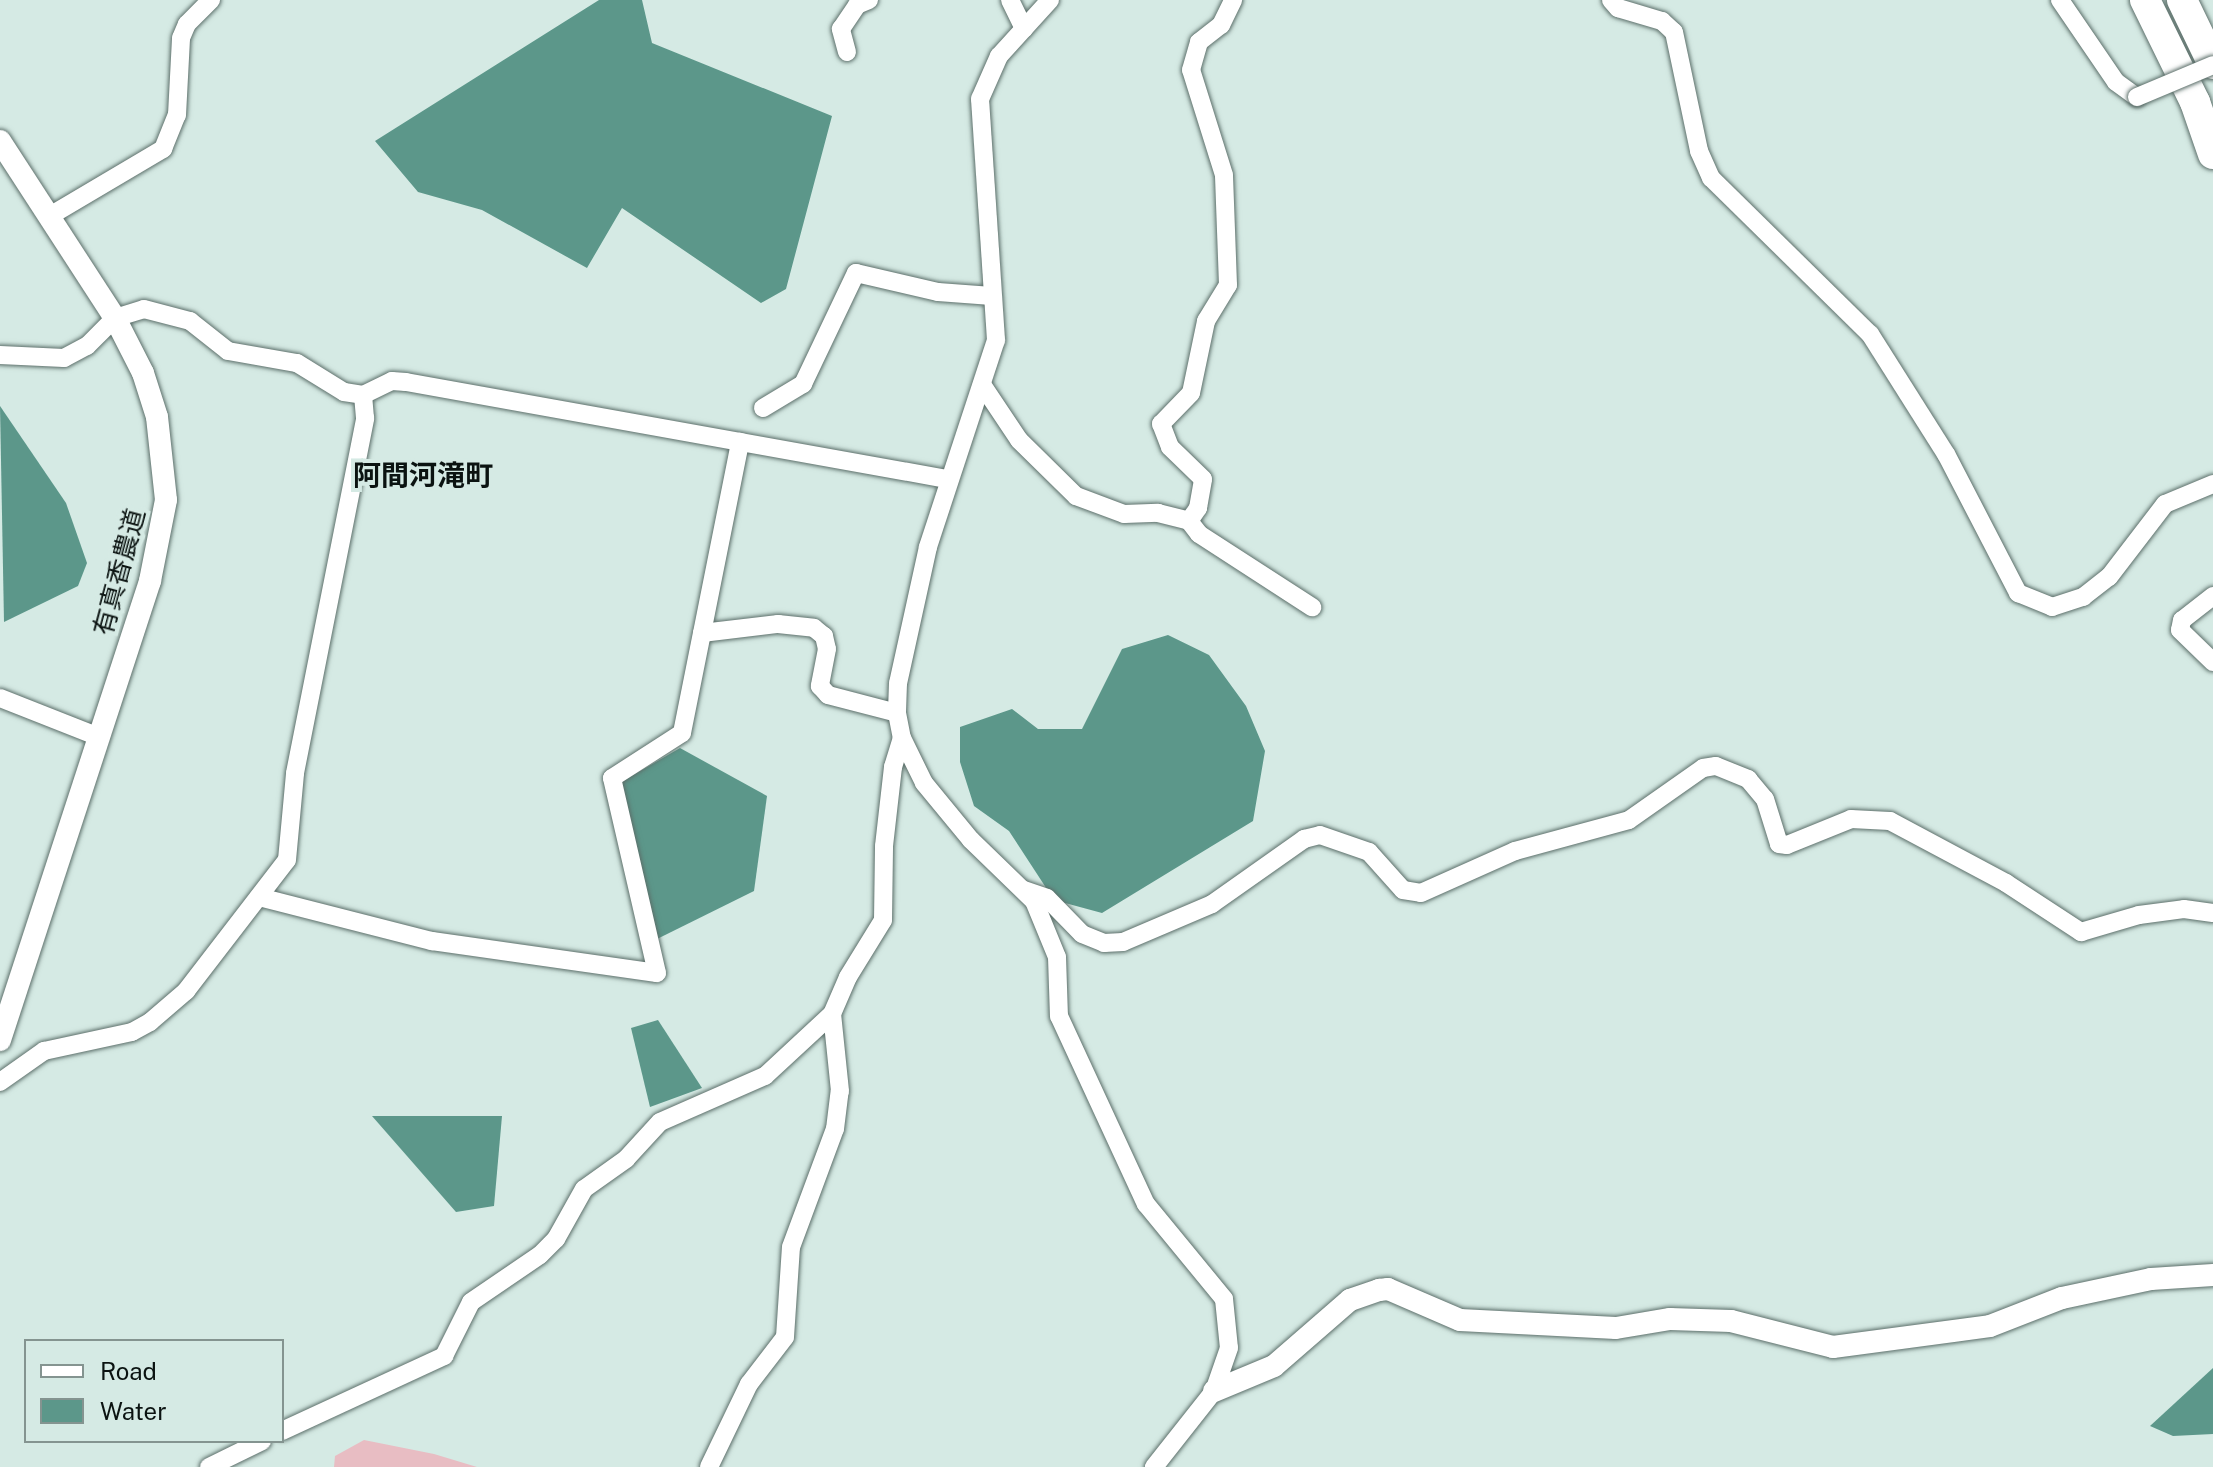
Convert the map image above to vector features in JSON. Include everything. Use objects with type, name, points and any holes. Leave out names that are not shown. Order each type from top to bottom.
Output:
[{"type":"highway","points":[[2145,0],[2195,102],[2213,154]]},
{"type":"highway","points":[[2182,0],[2213,65]]},
{"type":"street","points":[[48,217],[163,149],[177,115],[181,38],[187,24],[211,0]]},
{"type":"street","points":[[847,52],[841,29],[857,5],[869,0]]},
{"type":"street","points":[[1010,0],[1024,29]]},
{"type":"street","points":[[1050,0],[999,56],[980,99],[996,340],[983,386],[947,479],[907,633],[897,713],[902,738],[924,783],[1034,901],[1057,957],[1059,1016],[1146,1204],[1224,1299],[1229,1348],[1214,1391],[1154,1467]]},
{"type":"street","points":[[1189,521],[1204,489],[1203,479],[1170,447],[1161,424],[1191,393],[1206,321],[1228,285],[1224,175],[1191,70],[1199,42],[1221,25],[1233,0]]},
{"type":"street","points":[[1611,0],[1618,8],[1662,21],[1674,32],[1699,151],[1711,178],[1870,334],[1946,454],[2018,593],[2052,607],[2083,597],[2109,577],[2165,504],[2213,484]]},
{"type":"street","points":[[2060,0],[2116,82],[2137,97],[2213,65]]},
{"type":"street","name":"有真香農道","points":[[0,141],[115,318],[143,373],[157,417],[166,500],[150,581],[0,1040]]},
{"type":"street","points":[[763,408],[803,384],[856,273],[938,292],[992,296]]},
{"type":"street","points":[[0,355],[64,358],[87,346],[115,318],[144,309],[190,321],[228,351],[297,363],[344,392],[363,395],[392,381],[406,382],[947,479]]},
{"type":"street","points":[[983,386],[1019,440],[1076,496],[1124,514],[1158,513],[1189,521],[1199,534],[1312,607]]},
{"type":"street","points":[[0,1082],[44,1051],[132,1032],[150,1022],[186,991],[287,860],[295,773],[365,418],[363,395]]},
{"type":"street","points":[[259,897],[432,941],[657,973],[612,778],[682,733],[740,442]]},
{"type":"street","points":[[2213,596],[2182,620],[2180,630],[2213,662]]},
{"type":"street","points":[[702,633],[778,624],[814,628],[824,636],[827,649],[820,686],[828,695],[897,713]]},
{"type":"street","points":[[0,698],[99,737]]},
{"type":"street","points":[[284,1430],[444,1356],[471,1302],[540,1255],[597,1177],[626,1159],[660,1122],[765,1076],[832,1014],[848,977],[883,920],[884,846],[893,767],[902,738]]},
{"type":"street","points":[[1021,889],[1047,898],[1082,934],[1104,943],[1123,942],[1212,904],[1304,839],[1320,835],[1369,852],[1403,890],[1421,893],[1515,851],[1629,820],[1690,776],[1716,766],[1748,779],[1765,799],[1779,844],[1868,817],[1890,821],[1946,848],[2081,932],[2139,915],[2184,909],[2213,913]]},
{"type":"street","points":[[709,1467],[749,1384],[785,1337],[791,1247],[835,1129],[840,1091],[832,1014]]},
{"type":"street","points":[[1214,1391],[1274,1366],[1350,1300],[1379,1290],[1388,1289],[1460,1320],[1616,1328],[1670,1319],[1731,1321],[1833,1347],[1990,1326],[2062,1298],[2151,1279],[2213,1275]]},
{"type":"street","points":[[209,1467],[258,1443]]},
{"type":"shaded area","points":[[364,1440],[434,1454],[477,1467],[334,1467],[335,1456]]},
{"type":"water","points":[[599,0],[642,0],[652,43],[832,116],[786,289],[761,303],[622,208],[587,268],[482,210],[418,192],[375,141]]},
{"type":"water","points":[[0,406],[66,503],[87,563],[78,586],[4,622]]},
{"type":"water","points":[[1168,635],[1209,655],[1246,706],[1265,751],[1253,821],[1102,913],[1054,900],[1009,831],[974,806],[960,762],[960,727],[1012,709],[1038,729],[1082,729],[1122,649]]},
{"type":"water","points":[[680,748],[767,796],[754,891],[655,940],[616,785]]},
{"type":"water","points":[[658,1020],[702,1088],[650,1107],[631,1028]]},
{"type":"water","points":[[372,1116],[502,1116],[494,1206],[456,1212]]},
{"type":"water","points":[[2213,1368],[2213,1434],[2173,1436],[2150,1426]]},
{"type":"district","name":"阿間河滝町","points":[[423,475]]}]
